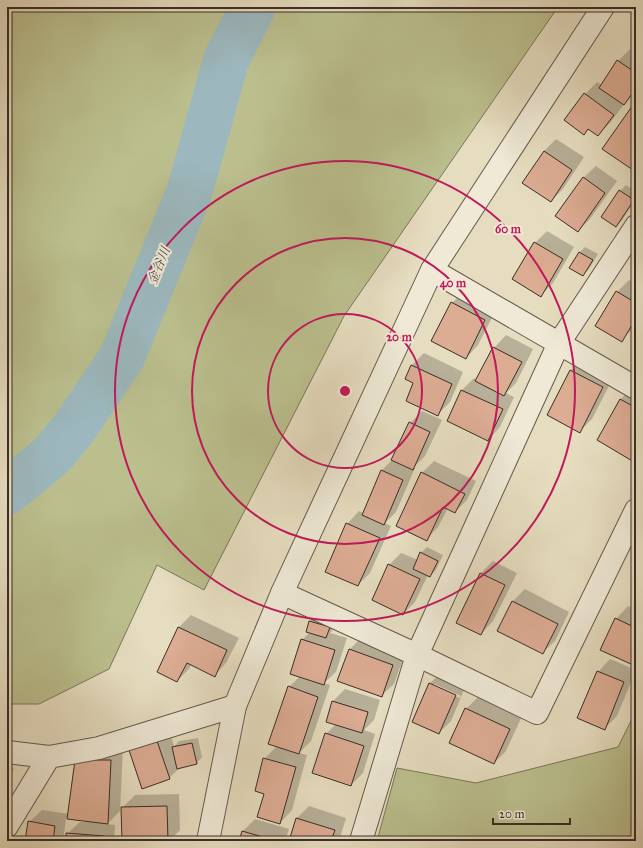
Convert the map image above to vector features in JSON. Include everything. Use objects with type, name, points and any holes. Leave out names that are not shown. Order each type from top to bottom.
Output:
[{"type":"street","points":[[208,841],[235,706],[282,593],[432,270],[603,7]]},
{"type":"street","points":[[361,841],[417,655],[559,343],[636,226]]},
{"type":"street","points":[[432,270],[636,388]]},
{"type":"street","points":[[282,593],[417,655],[537,713],[636,510]]},
{"type":"street","points":[[7,752],[49,757],[99,748],[235,706]]},
{"type":"street","points":[[7,826],[49,757]]},
{"type":"green space","points":[[7,7],[558,7],[344,316],[204,590],[157,565],[109,669],[39,704],[7,704]]},
{"type":"green space","points":[[636,711],[636,841],[377,841],[397,768],[476,783],[618,747]]},
{"type":"building","points":[[617,60],[636,73],[636,88],[624,105],[599,88]]},
{"type":"building","points":[[584,93],[614,115],[598,136],[588,129],[584,135],[564,120]]},
{"type":"building","points":[[636,102],[636,172],[602,149]]},
{"type":"building","points":[[544,151],[572,170],[551,202],[522,183]]},
{"type":"building","points":[[583,177],[605,193],[578,232],[555,216]]},
{"type":"building","points":[[619,190],[634,200],[616,227],[601,217]]},
{"type":"building","points":[[534,242],[563,259],[541,297],[512,279]]},
{"type":"building","points":[[579,252],[593,260],[583,276],[569,268]]},
{"type":"building","points":[[616,291],[636,303],[636,318],[622,342],[595,326]]},
{"type":"building","points":[[451,302],[485,320],[466,359],[431,341]]},
{"type":"building","points":[[493,347],[522,362],[504,396],[475,381]]},
{"type":"building","points":[[411,365],[452,384],[438,416],[406,401],[413,383],[405,379]]},
{"type":"building","points":[[570,370],[603,387],[580,433],[547,415]]},
{"type":"building","points":[[461,390],[503,409],[488,441],[447,421]]},
{"type":"building","points":[[620,399],[636,408],[636,459],[634,462],[597,440]]},
{"type":"building","points":[[409,422],[430,432],[413,470],[391,460]]},
{"type":"building","points":[[381,470],[403,480],[384,525],[362,515]]},
{"type":"building","points":[[421,472],[465,494],[455,513],[443,507],[427,541],[396,526]]},
{"type":"building","points":[[346,523],[380,538],[358,586],[325,572]]},
{"type":"building","points":[[420,552],[438,561],[430,577],[413,569]]},
{"type":"building","points":[[388,564],[420,579],[403,615],[372,600]]},
{"type":"building","points":[[480,573],[505,585],[481,635],[456,623]]},
{"type":"building","points":[[636,597],[636,609],[631,606]]},
{"type":"building","points":[[512,601],[558,624],[543,654],[497,631]]},
{"type":"building","points":[[615,618],[636,628],[636,658],[633,665],[600,650]]},
{"type":"building","points":[[309,621],[330,627],[326,638],[306,632]]},
{"type":"building","points":[[178,627],[227,650],[215,677],[187,663],[177,682],[157,672]]},
{"type":"building","points":[[301,639],[335,650],[324,685],[290,674]]},
{"type":"building","points":[[349,649],[393,665],[382,697],[337,681]]},
{"type":"building","points":[[597,671],[624,682],[605,730],[577,718]]},
{"type":"building","points":[[429,683],[456,695],[439,734],[412,722]]},
{"type":"building","points":[[288,686],[318,697],[299,754],[268,744]]},
{"type":"building","points":[[332,701],[368,712],[362,733],[326,722]]},
{"type":"building","points":[[465,708],[510,729],[494,764],[449,743]]},
{"type":"building","points":[[325,733],[364,746],[351,786],[312,773]]},
{"type":"building","points":[[157,741],[170,779],[142,789],[129,750]]},
{"type":"building","points":[[192,743],[197,764],[177,769],[172,747]]},
{"type":"building","points":[[263,758],[296,767],[280,824],[257,817],[264,794],[255,791]]},
{"type":"building","points":[[75,760],[111,760],[108,824],[67,819]]},
{"type":"building","points":[[167,806],[168,841],[122,841],[121,807]]},
{"type":"building","points":[[296,818],[335,830],[331,841],[289,841]]},
{"type":"building","points":[[28,821],[55,826],[53,841],[25,841]]},
{"type":"building","points":[[242,831],[277,841],[239,841]]},
{"type":"building","points":[[66,833],[104,836],[103,841],[66,841]]},
{"type":"waterway","name":"金谷川","points":[[7,492],[52,455],[75,427],[122,357],[190,190],[226,60],[253,7]]}]
